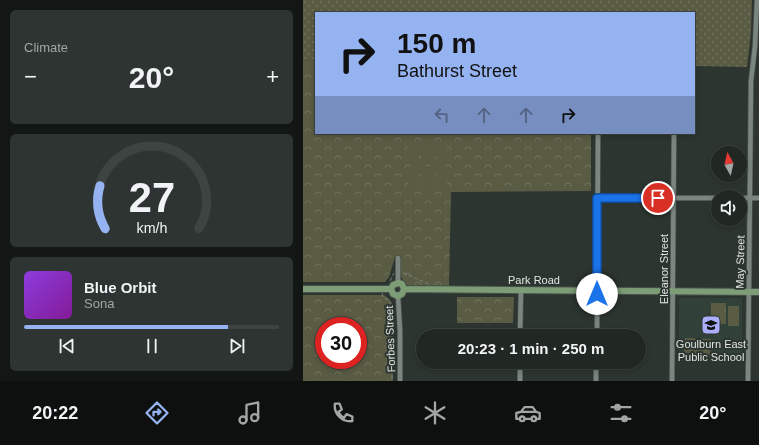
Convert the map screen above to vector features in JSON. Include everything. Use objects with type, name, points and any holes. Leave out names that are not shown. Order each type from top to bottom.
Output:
[{"type":"street","name":"May Street","points":[[748,381],[751,81],[757,0]]},
{"type":"street","points":[[597,329],[597,198],[599,134]]},
{"type":"street","name":"Eleanor Street","points":[[672,381],[674,134]]},
{"type":"street","points":[[597,198],[711,198]]},
{"type":"street","points":[[750,198],[759,198]]},
{"type":"street","points":[[397,258],[398,283]]},
{"type":"street","points":[[303,289],[382,289],[398,283]]},
{"type":"street","points":[[390,286],[393,294],[398,296],[402,294],[404,289],[402,284],[398,283]]},
{"type":"street","name":"Park Road","points":[[404,289],[759,292]]},
{"type":"street","points":[[520,329],[521,290]]},
{"type":"street","name":"Forbes Street","points":[[398,296],[400,381]]},
{"type":"street","points":[[520,369],[520,381]]},
{"type":"street","points":[[596,369],[596,381]]},
{"type":"path","points":[[390,286],[393,274],[398,272],[432,284]]},
{"type":"path","points":[[382,289],[383,297],[391,303],[392,309],[393,335],[387,342],[387,348],[392,357],[392,381]]},
{"type":"shaded area","name":"Goulburn East Public School","points":[[679,298],[742,298],[742,361],[679,361]]},
{"type":"green space","points":[[303,0],[752,0],[751,31],[747,67],[695,66],[695,12],[315,12],[315,61],[303,60]]},
{"type":"green space","points":[[303,60],[315,61],[315,134],[591,134],[591,191],[451,192],[449,286],[408,286],[401,276],[399,257],[395,257],[389,277],[385,282],[303,282]]},
{"type":"green space","points":[[408,143],[419,143],[419,164],[408,164]]},
{"type":"green space","points":[[421,143],[432,144],[432,164],[421,164]]},
{"type":"green space","points":[[436,144],[447,144],[447,164],[436,164]]},
{"type":"green space","points":[[408,166],[419,166],[419,186],[408,186]]},
{"type":"green space","points":[[421,166],[432,166],[432,186],[421,186]]},
{"type":"green space","points":[[436,166],[447,166],[447,186],[436,186]]},
{"type":"green space","points":[[303,295],[384,295],[389,299],[393,308],[393,381],[303,381]]},
{"type":"green space","points":[[457,297],[514,297],[513,323],[457,323]]},
{"type":"green space","points":[[711,303],[726,303],[726,324],[718,324],[711,321]]},
{"type":"green space","points":[[728,306],[739,306],[739,326],[728,326]]},
{"type":"green space","points":[[685,338],[711,339],[710,355],[684,354]]},
{"type":"place","name":"Goulburn East Public School","points":[[711,325]]},
{"type":"route","points":[[597,294],[597,198],[658,198]]}]
